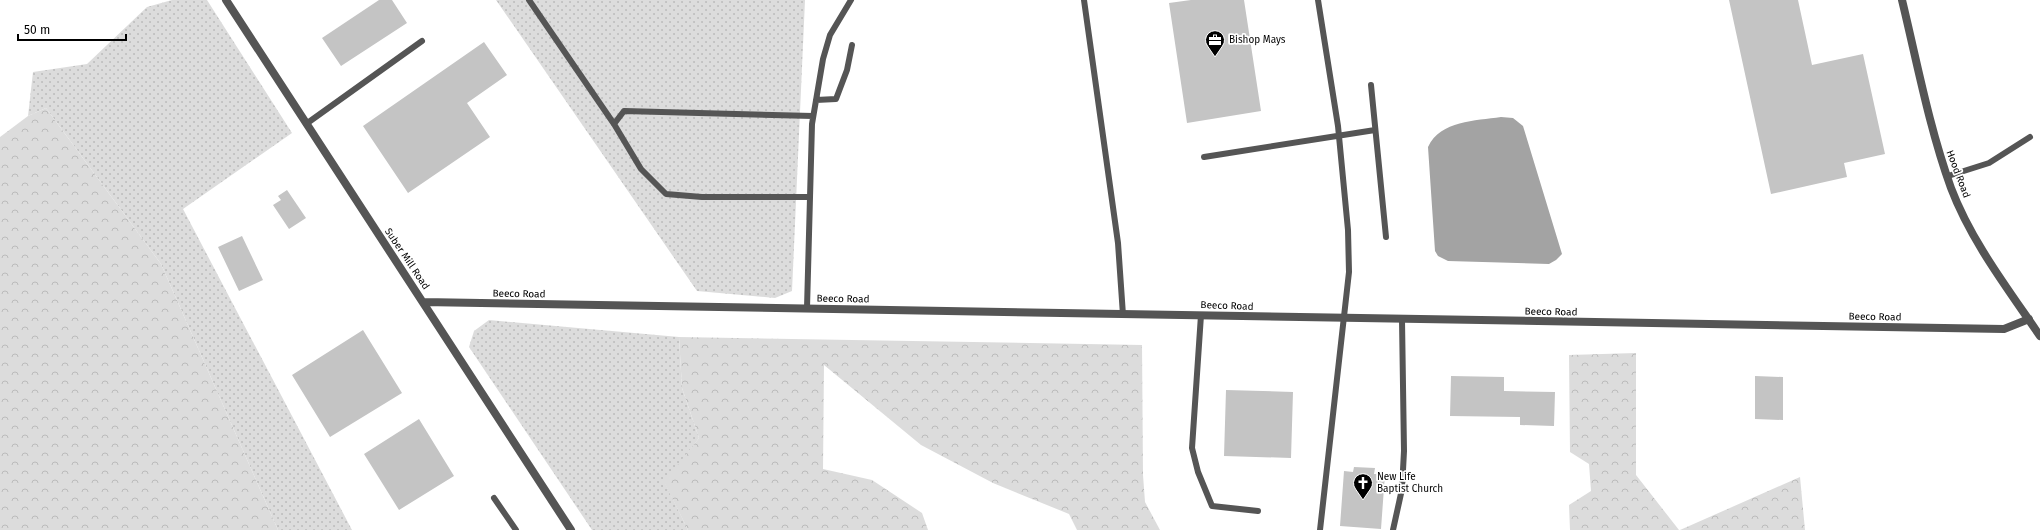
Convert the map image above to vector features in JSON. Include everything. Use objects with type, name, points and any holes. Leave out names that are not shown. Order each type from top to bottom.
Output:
[{"type":"street","name":"Suber Mill Road","points":[[226,0],[570,530]]},
{"type":"street","name":"Hood Road","points":[[1902,0],[1938,149],[1948,176],[1970,228],[2040,336]]},
{"type":"street","name":"Beeco Road","points":[[423,302],[2004,330],[2029,319]]},
{"type":"lane","points":[[529,0],[614,124],[641,169],[666,194],[702,197],[810,197]]},
{"type":"lane","points":[[807,308],[813,116],[823,58],[830,35],[851,0]]},
{"type":"lane","points":[[1084,0],[1118,243],[1123,315]]},
{"type":"lane","points":[[1318,0],[1339,136],[1349,272],[1320,530]]},
{"type":"lane","points":[[306,124],[422,41]]},
{"type":"lane","points":[[816,100],[836,99],[847,70],[852,45]]},
{"type":"lane","points":[[1371,85],[1386,237]]},
{"type":"lane","points":[[614,124],[624,111],[813,116]]},
{"type":"lane","points":[[1204,157],[1375,130]]},
{"type":"lane","points":[[1948,176],[1989,163],[2030,137]]},
{"type":"lane","points":[[1201,315],[1192,448],[1198,472],[1212,506],[1258,511]]},
{"type":"lane","points":[[1393,530],[1402,489],[1404,451],[1402,320]]},
{"type":"lane","points":[[494,498],[516,530]]},
{"type":"green space","points":[[172,0],[207,0],[292,133],[183,209],[352,530],[278,530],[161,264],[46,108],[28,116],[33,72],[87,64],[147,7]]},
{"type":"green space","points":[[496,0],[805,0],[792,291],[775,298],[697,291]]},
{"type":"green space","points":[[46,108],[161,264],[278,530],[0,530],[0,137],[28,116]]},
{"type":"green space","points":[[489,320],[679,337],[682,388],[699,438],[665,483],[688,530],[592,530],[469,347],[474,331]]},
{"type":"green space","points":[[679,337],[1142,345],[1143,475],[1145,502],[1160,530],[1077,530],[1069,514],[993,483],[921,445],[824,365],[823,469],[872,480],[922,513],[928,530],[688,530],[664,482],[699,438],[682,388]]},
{"type":"green space","points":[[1636,353],[1636,475],[1679,530],[1570,530],[1569,505],[1591,491],[1589,464],[1570,452],[1569,355]]},
{"type":"green space","points":[[1800,477],[1805,530],[1680,530]]},
{"type":"shaded area","points":[[1501,117],[1513,118],[1523,126],[1562,254],[1549,264],[1448,261],[1438,256],[1435,251],[1428,147],[1441,131],[1450,127],[1470,121]]},
{"type":"building","points":[[379,0],[392,0],[407,23],[341,66],[322,38]]},
{"type":"building","name":"Bishop Mays","points":[[1191,0],[1244,0],[1261,111],[1187,123],[1169,3]]},
{"type":"building","points":[[1729,0],[1798,0],[1812,65],[1863,54],[1885,154],[1844,163],[1847,177],[1771,194]]},
{"type":"building","points":[[484,42],[507,75],[467,103],[490,137],[408,193],[363,126]]},
{"type":"building","points":[[287,190],[306,218],[289,229],[273,205],[281,200],[278,196]]},
{"type":"building","points":[[242,236],[263,280],[239,291],[218,247]]},
{"type":"building","points":[[363,330],[402,393],[330,437],[292,375]]},
{"type":"building","points":[[1451,376],[1504,377],[1504,391],[1555,392],[1554,426],[1520,425],[1520,417],[1450,416]]},
{"type":"building","points":[[1755,376],[1783,377],[1783,420],[1755,419]]},
{"type":"building","points":[[1226,390],[1293,392],[1291,458],[1224,456]]},
{"type":"building","points":[[419,419],[454,476],[399,510],[364,454]]},
{"type":"building","name":"New Life Baptist Church","points":[[1354,467],[1375,468],[1374,474],[1385,474],[1381,529],[1340,526],[1344,471],[1353,472]]},
{"type":"place","name":"Bishop Mays","points":[[1215,57]]},
{"type":"place","name":"New Life Baptist Church","points":[[1363,500]]}]
